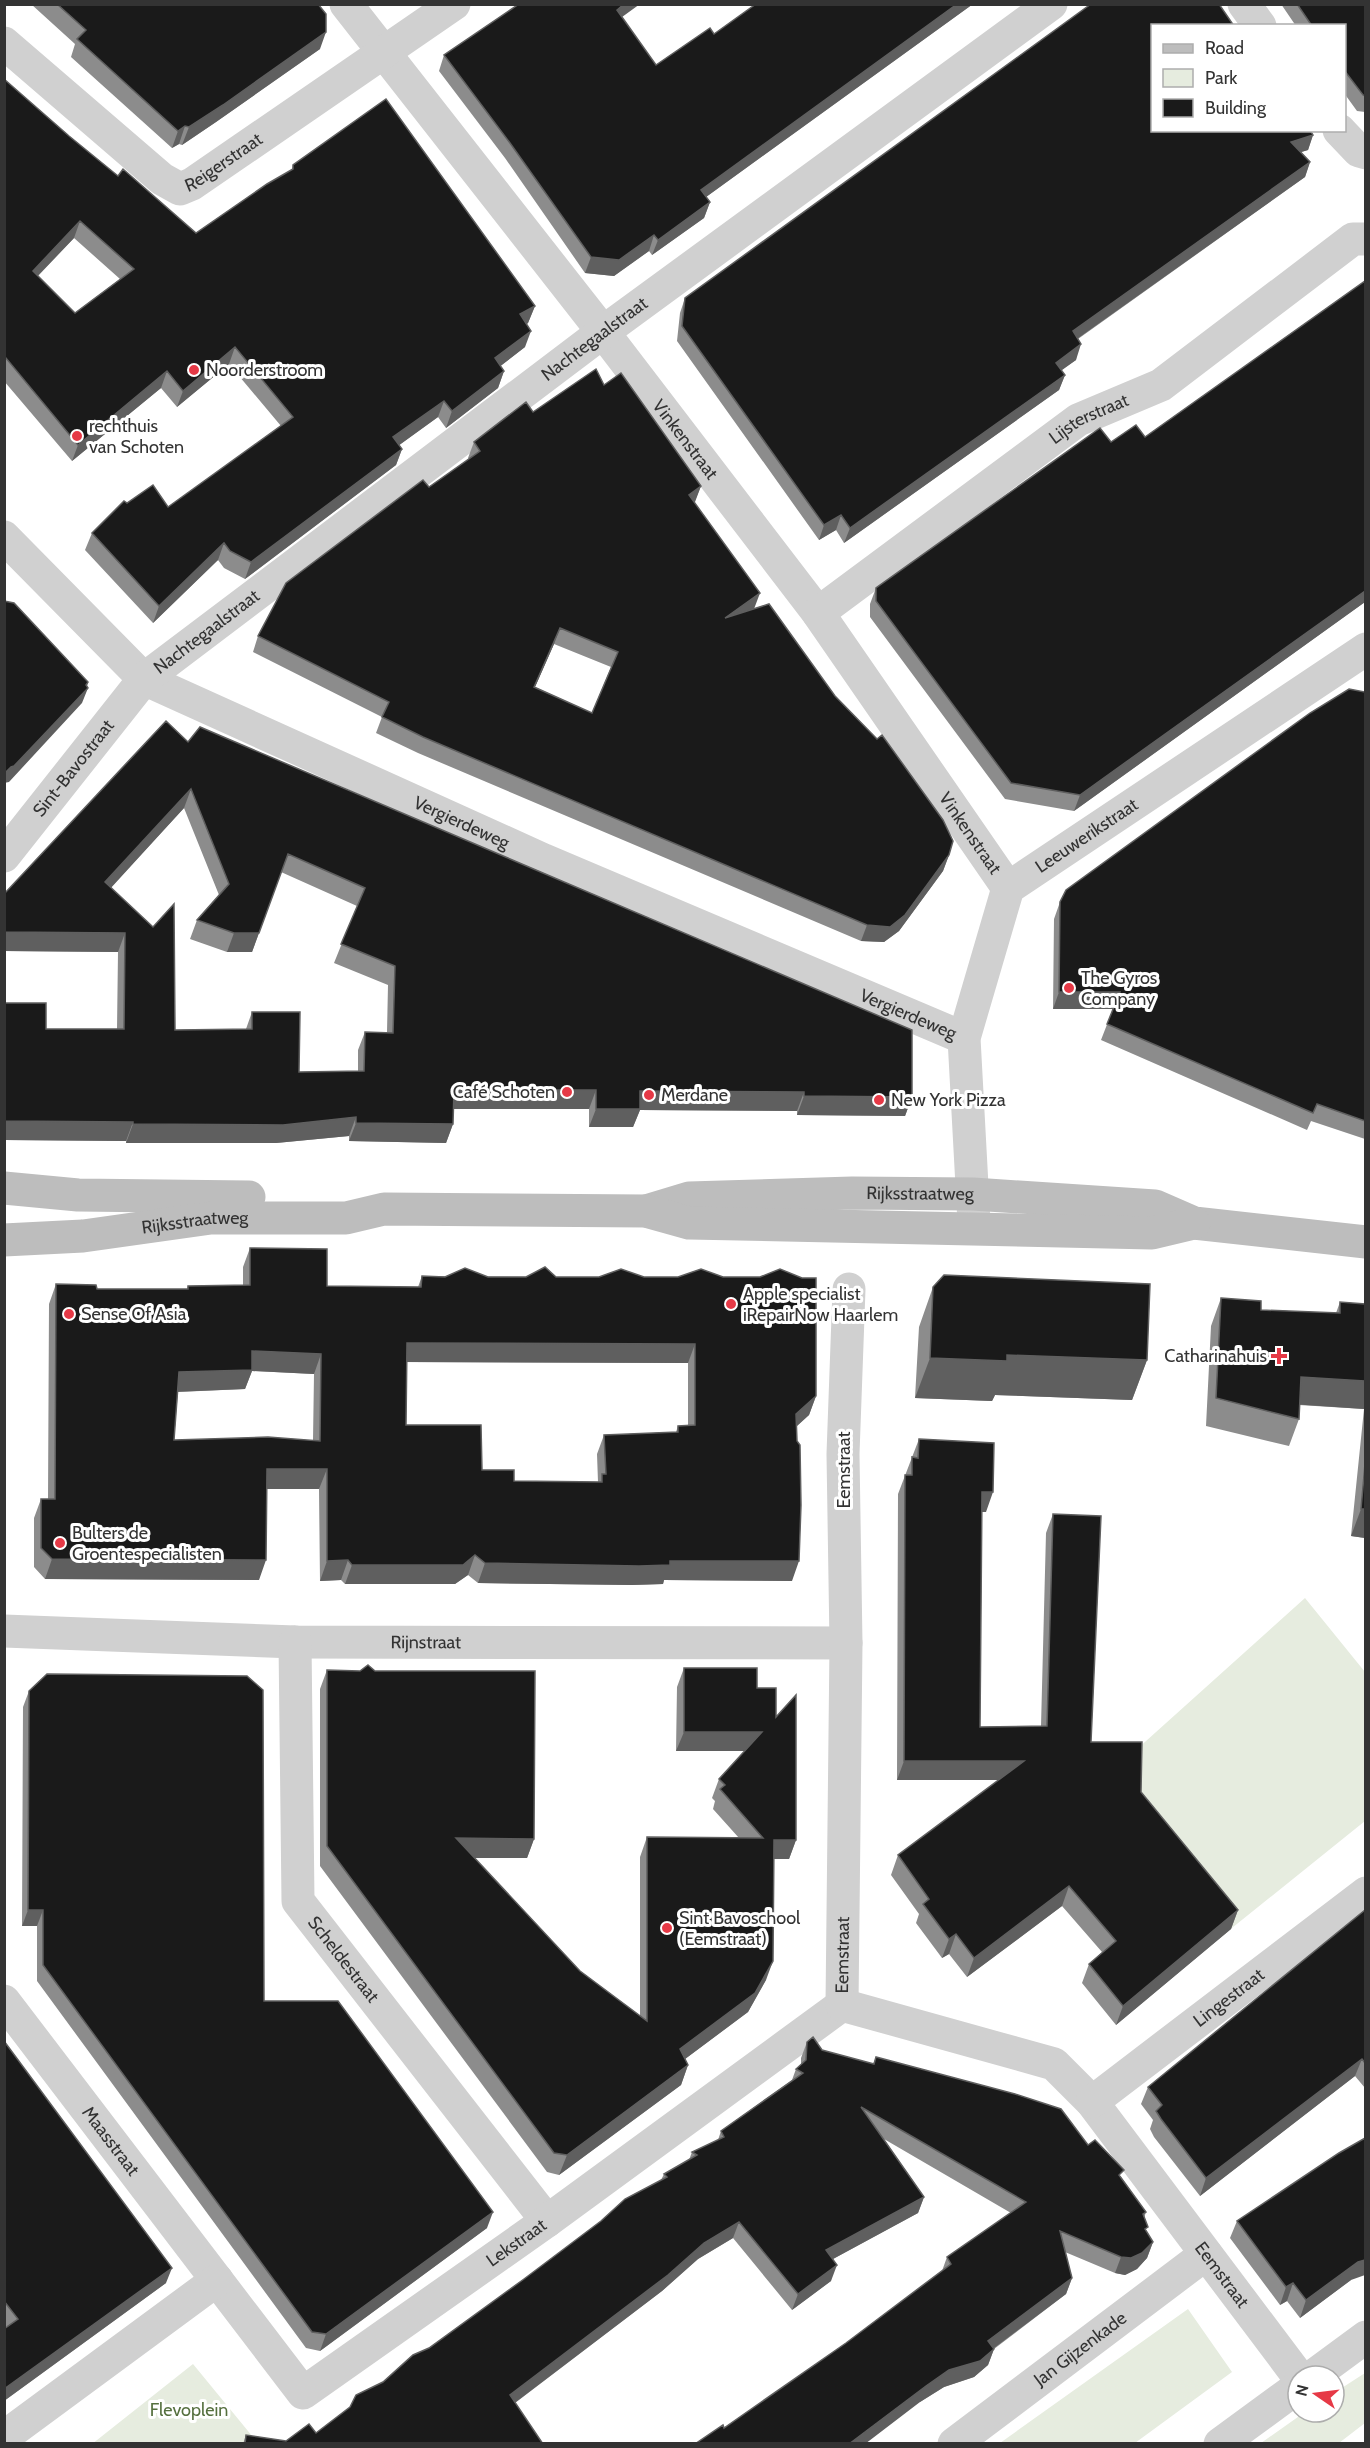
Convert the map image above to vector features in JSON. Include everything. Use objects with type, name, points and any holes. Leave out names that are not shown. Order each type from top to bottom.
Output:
[{"type":"main road","name":"Rijksstraatweg","points":[[4,1188],[78,1195],[346,1197],[384,1209]]},
{"type":"main road","name":"Rijksstraatweg","points":[[646,1211],[689,1198],[852,1193],[973,1194],[1155,1206],[1194,1223],[1364,1240]]},
{"type":"main road","name":"Rijksstraatweg","points":[[4,1240],[84,1236],[211,1218],[346,1218],[384,1209],[646,1211],[689,1223],[975,1230],[1152,1233],[1194,1223]]},
{"type":"street","name":"Vinkenstraat","points":[[346,4],[603,332],[818,612],[1008,888]]},
{"type":"street","name":"Reigerstraat","points":[[4,43],[162,179],[180,189],[192,184],[454,4]]},
{"type":"street","name":"Nachtegaalstraat","points":[[144,679],[603,332],[1051,4]]},
{"type":"street","points":[[1244,4],[1259,24]]},
{"type":"street","points":[[1341,132],[1359,151],[1365,153]]},
{"type":"street","name":"Lijsterstraat","points":[[818,612],[1078,420],[1161,385],[1353,239],[1365,239]]},
{"type":"street","name":"Vergierdeweg","points":[[4,537],[144,679],[543,860],[964,1038]]},
{"type":"street","name":"Leeuwerikstraat","points":[[1008,888],[1365,649]]},
{"type":"street","name":"Sint-Bavostraat","points":[[4,856],[144,679]]},
{"type":"street","points":[[975,1230],[964,1038],[1008,888]]},
{"type":"street","name":"Eemstraat","points":[[849,1289],[843,1454],[846,1643],[842,2005],[1054,2064],[1092,2102],[1289,2364]]},
{"type":"street","name":"Rijnstraat","points":[[4,1631],[295,1642],[846,1643]]},
{"type":"street","name":"Scheldestraat","points":[[295,1642],[298,1901],[547,2221]]},
{"type":"street","name":"Lingestraat","points":[[1092,2102],[1365,1893]]},
{"type":"street","name":"Maasstraat","points":[[4,2001],[217,2280]]},
{"type":"street","name":"Lekstraat","points":[[217,2280],[303,2393],[547,2221],[842,2005]]},
{"type":"street","name":"Jan Gijzenkade","points":[[954,2444],[1206,2254]]},
{"type":"street","points":[[4,2437],[217,2280]]},
{"type":"street","points":[[1329,2364],[1365,2337]]},
{"type":"street","points":[[1220,2444],[1286,2396]]},
{"type":"green space","points":[[1305,1598],[1365,1672],[1365,1821],[1217,1940],[1116,1768]]},
{"type":"green space","points":[[1188,2309],[1232,2372],[1135,2443],[1000,2443]]},
{"type":"green space","name":"Flevoplein","points":[[193,2364],[257,2442],[92,2444]]},
{"type":"green space","points":[[1365,2373],[1365,2423],[1339,2443],[1261,2443],[1288,2424],[1346,2424],[1346,2385]]},
{"type":"building","points":[[57,4],[318,4],[326,14],[326,32],[223,105],[189,127],[185,126],[178,131],[77,39],[86,30]]},
{"type":"building","points":[[519,4],[624,4],[617,10],[656,65],[710,28],[714,34],[756,4],[957,4],[701,190],[710,202],[658,240],[654,235],[619,260],[591,257],[444,55]]},
{"type":"building","points":[[1091,4],[1219,4],[1233,24],[1151,24],[1151,132],[1311,132],[1313,135],[1291,142],[1310,162],[1073,331],[1081,344],[1056,363],[1065,375],[850,528],[841,515],[824,525],[682,326],[685,298]]},
{"type":"building","points":[[1297,4],[1365,4],[1365,96],[1346,73],[1346,24],[1311,24]]},
{"type":"building","points":[[4,79],[118,176],[123,169],[196,233],[293,169],[293,165],[386,99],[535,306],[520,314],[531,331],[495,358],[504,371],[452,411],[444,401],[393,437],[402,449],[251,562],[230,551],[224,543],[159,606],[92,533],[124,501],[127,503],[153,485],[168,507],[293,417],[235,347],[183,391],[167,371],[78,445],[6,358],[4,360]],"holes":[[[80,221],[134,269],[75,313],[33,271]]]},
{"type":"building","points":[[1365,281],[1365,591],[1080,795],[1011,783],[876,601],[876,588],[1100,428],[1111,442],[1136,425],[1145,437]]},
{"type":"building","points":[[596,369],[604,385],[621,373],[701,486],[689,495],[760,593],[725,618],[769,604],[835,696],[877,739],[882,735],[943,820],[953,841],[949,855],[905,915],[890,927],[867,925],[423,737],[382,717],[389,702],[258,636],[286,583],[423,480],[429,487],[480,451],[474,442],[526,402],[533,412]],"holes":[[[560,628],[618,652],[592,713],[534,687]]]},
{"type":"building","points":[[4,601],[14,603],[88,682],[86,685],[88,688],[4,774]]},
{"type":"building","points":[[1349,689],[1365,692],[1365,1121],[1317,1104],[1313,1113],[1107,1024],[1120,992],[1059,992],[1060,902],[1066,890],[1310,713]]},
{"type":"building","points":[[166,721],[188,742],[200,727],[912,1030],[912,1097],[804,1096],[804,1092],[640,1091],[640,1109],[596,1109],[596,1090],[454,1090],[453,1124],[356,1123],[356,1117],[283,1125],[4,1121],[4,1003],[46,1003],[46,1029],[124,1029],[125,933],[4,932],[4,894]],"holes":[[[191,789],[229,884],[197,920],[234,933],[259,933],[288,854],[365,888],[341,944],[395,966],[393,1033],[365,1032],[364,1071],[299,1072],[300,1012],[252,1012],[252,1029],[175,1030],[174,904],[153,927],[105,882]]]},
{"type":"building","points":[[250,1248],[327,1249],[327,1286],[421,1287],[422,1276],[445,1277],[465,1268],[488,1277],[526,1277],[545,1267],[556,1277],[599,1277],[621,1269],[644,1277],[678,1277],[701,1269],[723,1277],[760,1277],[780,1269],[802,1278],[816,1278],[816,1396],[796,1414],[797,1441],[800,1445],[799,1561],[670,1561],[670,1565],[639,1566],[485,1563],[475,1555],[463,1565],[352,1565],[348,1560],[327,1561],[327,1469],[267,1469],[266,1560],[52,1559],[41,1548],[41,1499],[55,1499],[56,1284],[96,1285],[97,1289],[188,1289],[188,1286],[250,1285]],"holes":[[[407,1343],[695,1344],[695,1425],[678,1426],[678,1432],[604,1435],[606,1474],[602,1474],[602,1482],[514,1481],[514,1470],[482,1470],[481,1425],[406,1425]],[[252,1351],[321,1354],[320,1441],[268,1437],[174,1440],[179,1372],[252,1370]]]},
{"type":"building","points":[[944,1275],[1150,1284],[1147,1360],[1007,1355],[1007,1361],[930,1358],[933,1287]]},
{"type":"building","points":[[1221,1298],[1261,1301],[1261,1310],[1340,1313],[1340,1302],[1365,1304],[1365,1381],[1301,1377],[1299,1419],[1216,1398]]},
{"type":"building","points":[[919,1439],[994,1443],[993,1492],[982,1492],[980,1727],[1047,1726],[1053,1514],[1101,1516],[1091,1742],[1142,1742],[1141,1792],[1238,1910],[1123,2006],[1089,1964],[1116,1941],[1069,1886],[974,1958],[956,1934],[949,1939],[923,1904],[929,1899],[898,1855],[1024,1761],[904,1761],[905,1475],[912,1475],[912,1457],[918,1458]]},
{"type":"building","points":[[1365,1464],[1365,1509],[1361,1509]]},
{"type":"building","points":[[368,1665],[375,1671],[535,1671],[534,1839],[456,1838],[580,1971],[647,2021],[647,1837],[763,1838],[720,1789],[725,1785],[719,1779],[762,1732],[684,1732],[684,1668],[757,1668],[757,1688],[776,1688],[776,1717],[796,1695],[796,1840],[774,1840],[773,1961],[755,1993],[680,2049],[688,2065],[567,2155],[554,2153],[327,1846],[327,1670],[360,1671]]},
{"type":"building","points":[[47,1674],[247,1676],[263,1690],[264,2001],[338,2001],[493,2212],[326,2334],[312,2332],[43,1965],[43,1910],[28,1910],[29,1691]]},
{"type":"building","points":[[1365,1910],[1365,2063],[1362,2059],[1206,2178],[1161,2119],[1156,2111],[1162,2105],[1148,2087]]},
{"type":"building","points":[[813,2037],[822,2050],[874,2064],[876,2057],[1015,2094],[1061,2109],[1088,2145],[1095,2140],[1124,2170],[1119,2175],[1146,2212],[1143,2214],[1148,2227],[1145,2229],[1153,2242],[1142,2253],[1131,2258],[1121,2257],[1060,2231],[1072,2278],[988,2341],[994,2349],[980,2361],[949,2370],[849,2444],[695,2444],[723,2425],[724,2428],[846,2343],[951,2264],[947,2257],[1026,2202],[861,2107],[924,2197],[826,2250],[837,2265],[798,2294],[739,2222],[704,2243],[668,2275],[510,2395],[543,2444],[245,2444],[246,2435],[286,2441],[309,2424],[316,2433],[350,2407],[356,2395],[383,2382],[413,2355],[429,2348],[524,2279],[601,2221],[625,2199],[667,2177],[664,2174],[697,2155],[692,2152],[724,2137],[721,2131],[803,2073],[796,2069],[806,2060],[807,2042]]},
{"type":"building","points":[[4,2041],[172,2268],[4,2389],[4,2329],[18,2319],[4,2301]]},
{"type":"building","points":[[1365,2138],[1365,2260],[1358,2262],[1306,2300],[1293,2283],[1286,2287],[1237,2221]]},
{"type":"place","name":"Noorderstroom","points":[[194,370]]},
{"type":"place","name":"rechthuis van Schoten","points":[[77,436]]},
{"type":"place","name":"The Gyros Company","points":[[1069,988]]},
{"type":"place","name":"Café Schoten","points":[[567,1092]]},
{"type":"place","name":"Merdane","points":[[649,1095]]},
{"type":"place","name":"New York Pizza","points":[[879,1100]]},
{"type":"place","name":"Apple specialist iRepairNow Haarlem","points":[[731,1304]]},
{"type":"place","name":"Sense Of Asia","points":[[69,1314]]},
{"type":"place","name":"Catharinahuis","points":[[1279,1356]]},
{"type":"place","name":"Bulters de Groentespecialisten","points":[[60,1543]]},
{"type":"place","name":"Sint Bavoschool (Eemstraat)","points":[[667,1928]]}]
